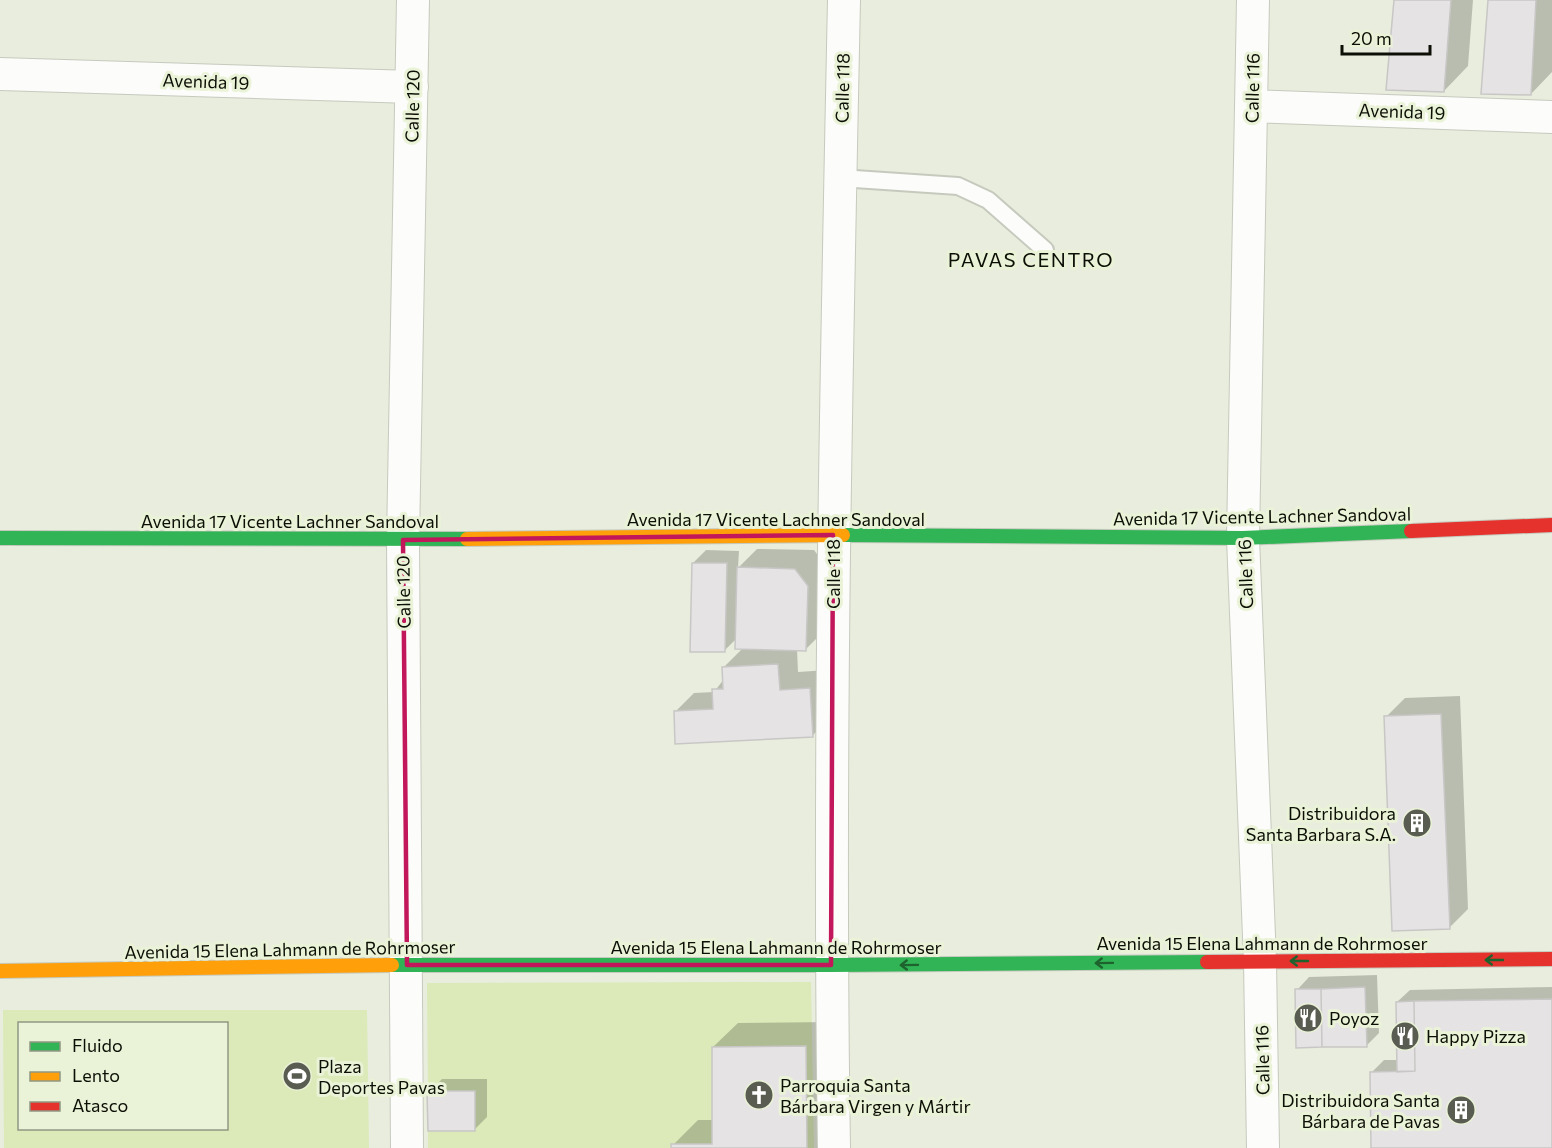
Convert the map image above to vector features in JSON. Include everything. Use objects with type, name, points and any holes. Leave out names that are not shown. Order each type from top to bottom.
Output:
[{"type":"street","name":"Calle 120","points":[[407,1148],[403,540],[413,0]]},
{"type":"street","name":"Calle 118","points":[[834,1148],[831,965],[833,535],[844,0]]},
{"type":"street","name":"Calle 116","points":[[1253,0],[1243,538],[1260,961],[1263,1148]]},
{"type":"street","name":"Avenida 19","points":[[0,74],[412,87]]},
{"type":"street","name":"Avenida 19","points":[[1251,106],[1552,117]]},
{"type":"street","name":"Avenida 17 Vicente Lachner Sandoval","points":[[0,538],[403,540],[833,535],[1243,538],[1552,525]]},
{"type":"street","name":"Avenida 15 Elena Lahmann de Rohrmoser","points":[[0,971],[407,965],[831,965],[1552,959]]},
{"type":"lane","points":[[840,178],[958,186],[988,200],[1045,250]]},
{"type":"highlighted area","points":[[833,535],[831,965],[407,965],[403,540]]},
{"type":"green space","points":[[811,982],[814,1148],[807,1148],[806,1046],[712,1047],[712,1144],[672,1144],[671,1148],[428,1148],[428,1131],[475,1131],[475,1091],[428,1092],[427,983]]},
{"type":"green space","name":"Plaza Deportes Pavas","points":[[3,1010],[367,1010],[369,1148],[4,1148]]},
{"type":"building","points":[[1394,0],[1451,0],[1444,92],[1386,90]]},
{"type":"building","points":[[1488,0],[1536,0],[1531,95],[1481,94]]},
{"type":"building","points":[[692,563],[727,563],[725,652],[690,652]]},
{"type":"building","points":[[737,567],[795,569],[808,586],[806,651],[735,649]]},
{"type":"building","points":[[778,664],[780,690],[810,688],[813,737],[675,744],[674,711],[713,709],[712,689],[723,689],[722,667]]},
{"type":"building","name":"Distribuidora Santa Barbara S.A.","points":[[1441,714],[1450,929],[1392,931],[1384,716]]},
{"type":"building","points":[[1365,987],[1367,1047],[1322,1047],[1321,989]]},
{"type":"building","name":"Poyoz","points":[[1295,989],[1321,989],[1322,1047],[1296,1048]]},
{"type":"building","name":"Distribuidora Santa Bárbara de Pavas","points":[[1552,999],[1552,1148],[1371,1148],[1370,1072],[1415,1071],[1414,1001]]},
{"type":"building","name":"Happy Pizza","points":[[1414,1001],[1415,1071],[1397,1072],[1396,1002]]},
{"type":"building","name":"Parroquia Santa Bárbara Virgen y Mártir","points":[[806,1046],[807,1148],[671,1148],[671,1144],[712,1144],[712,1047]]},
{"type":"building","points":[[427,1091],[475,1091],[475,1131],[428,1131]]},
{"type":"traffic: fast","points":[[843,535],[1243,538],[1411,531]]},
{"type":"traffic: fast","points":[[0,538],[467,539]]},
{"type":"traffic: fast","points":[[392,965],[1207,962]]},
{"type":"traffic: slow","points":[[467,539],[843,535]]},
{"type":"traffic: slow","points":[[0,971],[392,965]]},
{"type":"traffic: jam","points":[[1411,531],[1552,525]]},
{"type":"traffic: jam","points":[[1207,962],[1552,959]]},
{"type":"place","name":"Distribuidora Santa Barbara S.A.","points":[[1417,823]]},
{"type":"place","name":"Poyoz","points":[[1308,1018]]},
{"type":"place","name":"Happy Pizza","points":[[1405,1036]]},
{"type":"place","name":"Plaza Deportes Pavas","points":[[297,1076]]},
{"type":"place","name":"Parroquia Santa Bárbara Virgen y Mártir","points":[[759,1095]]},
{"type":"place","name":"Distribuidora Santa Bárbara de Pavas","points":[[1461,1110]]},
{"type":"district","name":"PAVAS CENTRO","points":[[1031,259]]}]
